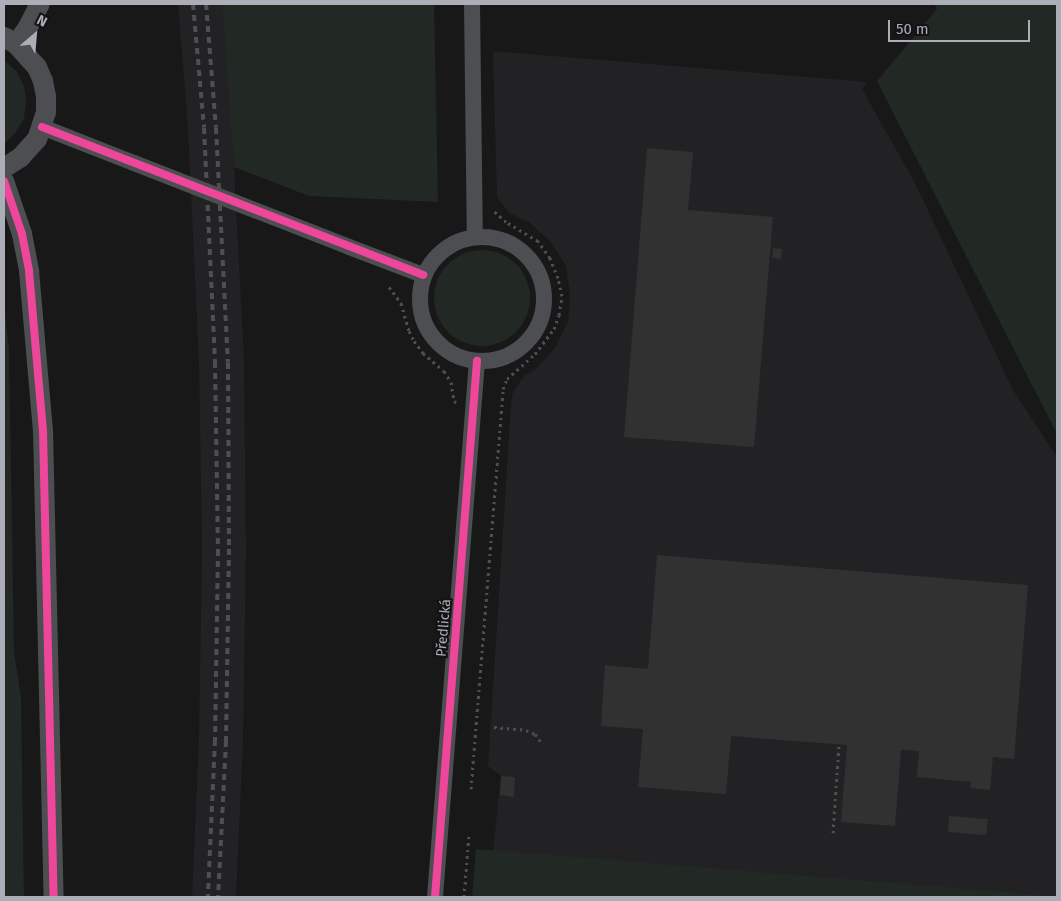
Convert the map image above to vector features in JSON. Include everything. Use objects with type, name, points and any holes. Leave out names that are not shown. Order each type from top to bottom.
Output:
[{"type":"street","points":[[4,168],[30,149],[42,127],[46,112],[44,81],[37,67],[10,40],[27,29],[40,4]]},
{"type":"street","points":[[472,4],[475,236]]},
{"type":"street","points":[[42,127],[424,275]]},
{"type":"street","points":[[4,180],[22,234],[29,271],[43,430],[54,897]]},
{"type":"street","points":[[475,236],[502,240],[515,246],[534,265],[544,291],[541,318],[527,341],[505,357],[477,361],[452,354],[442,347],[426,326],[419,301],[424,275],[435,256],[453,243],[475,236]]},
{"type":"street","name":"Předlická","points":[[435,897],[477,361]]},
{"type":"path","points":[[472,789],[503,389],[507,379],[535,354],[554,329],[562,296],[558,278],[550,258],[538,241],[506,222],[490,205]]},
{"type":"path","points":[[389,287],[401,303],[414,341],[423,353],[444,371],[451,382],[454,401],[460,405]]},
{"type":"path","points":[[494,728],[526,730],[535,734],[540,741]]},
{"type":"path","points":[[833,833],[839,745]]},
{"type":"path","points":[[464,897],[470,834]]},
{"type":"shaded area","points":[[178,4],[222,4],[232,126],[244,361],[246,550],[243,741],[236,897],[192,897],[199,739],[202,550],[199,362],[188,129]]},
{"type":"shaded area","points":[[222,4],[434,4],[438,202],[309,196],[234,167]]},
{"type":"shaded area","points":[[934,4],[1057,4],[1057,434],[877,81],[937,9]]},
{"type":"shaded area","points":[[493,51],[867,82],[862,89],[915,183],[1013,390],[1057,457],[1057,896],[493,851],[501,776],[488,766],[511,405],[513,392],[524,376],[536,369],[555,348],[568,322],[570,295],[566,266],[551,242],[529,222],[509,213],[497,197]]},
{"type":"shaded area","points":[[4,60],[17,72],[24,86],[26,102],[24,118],[16,132],[4,144]]},
{"type":"shaded area","points":[[482,250],[500,254],[516,264],[526,280],[530,298],[526,316],[516,332],[500,342],[482,346],[464,342],[448,332],[438,316],[434,298],[438,280],[448,264],[464,254]]},
{"type":"shaded area","points":[[4,303],[9,348],[14,651],[21,697],[24,897],[4,897]]},
{"type":"shaded area","points":[[476,849],[1057,896],[1057,897],[472,897]]},
{"type":"building","points":[[647,148],[693,152],[688,210],[773,217],[754,447],[624,437]]},
{"type":"building","points":[[773,248],[782,249],[781,259],[772,258]]},
{"type":"building","points":[[657,555],[1028,585],[1014,759],[993,757],[990,790],[970,788],[971,782],[917,777],[919,751],[901,750],[895,826],[841,822],[847,745],[731,736],[726,794],[638,787],[643,729],[601,726],[605,665],[648,669]]},
{"type":"building","points":[[501,776],[515,777],[514,797],[500,795]]},
{"type":"building","points":[[949,816],[988,819],[986,835],[948,832]]},
{"type":"railway","points":[[193,4],[204,128],[215,362],[218,550],[215,740],[208,897]]},
{"type":"railway","points":[[206,4],[216,128],[228,363],[229,549],[226,741],[218,897]]},
{"type":"cycle path","points":[[42,127],[423,275]]},
{"type":"cycle path","points":[[4,181],[22,234],[29,271],[43,430],[54,897]]},
{"type":"cycle path","points":[[435,897],[477,361]]}]
